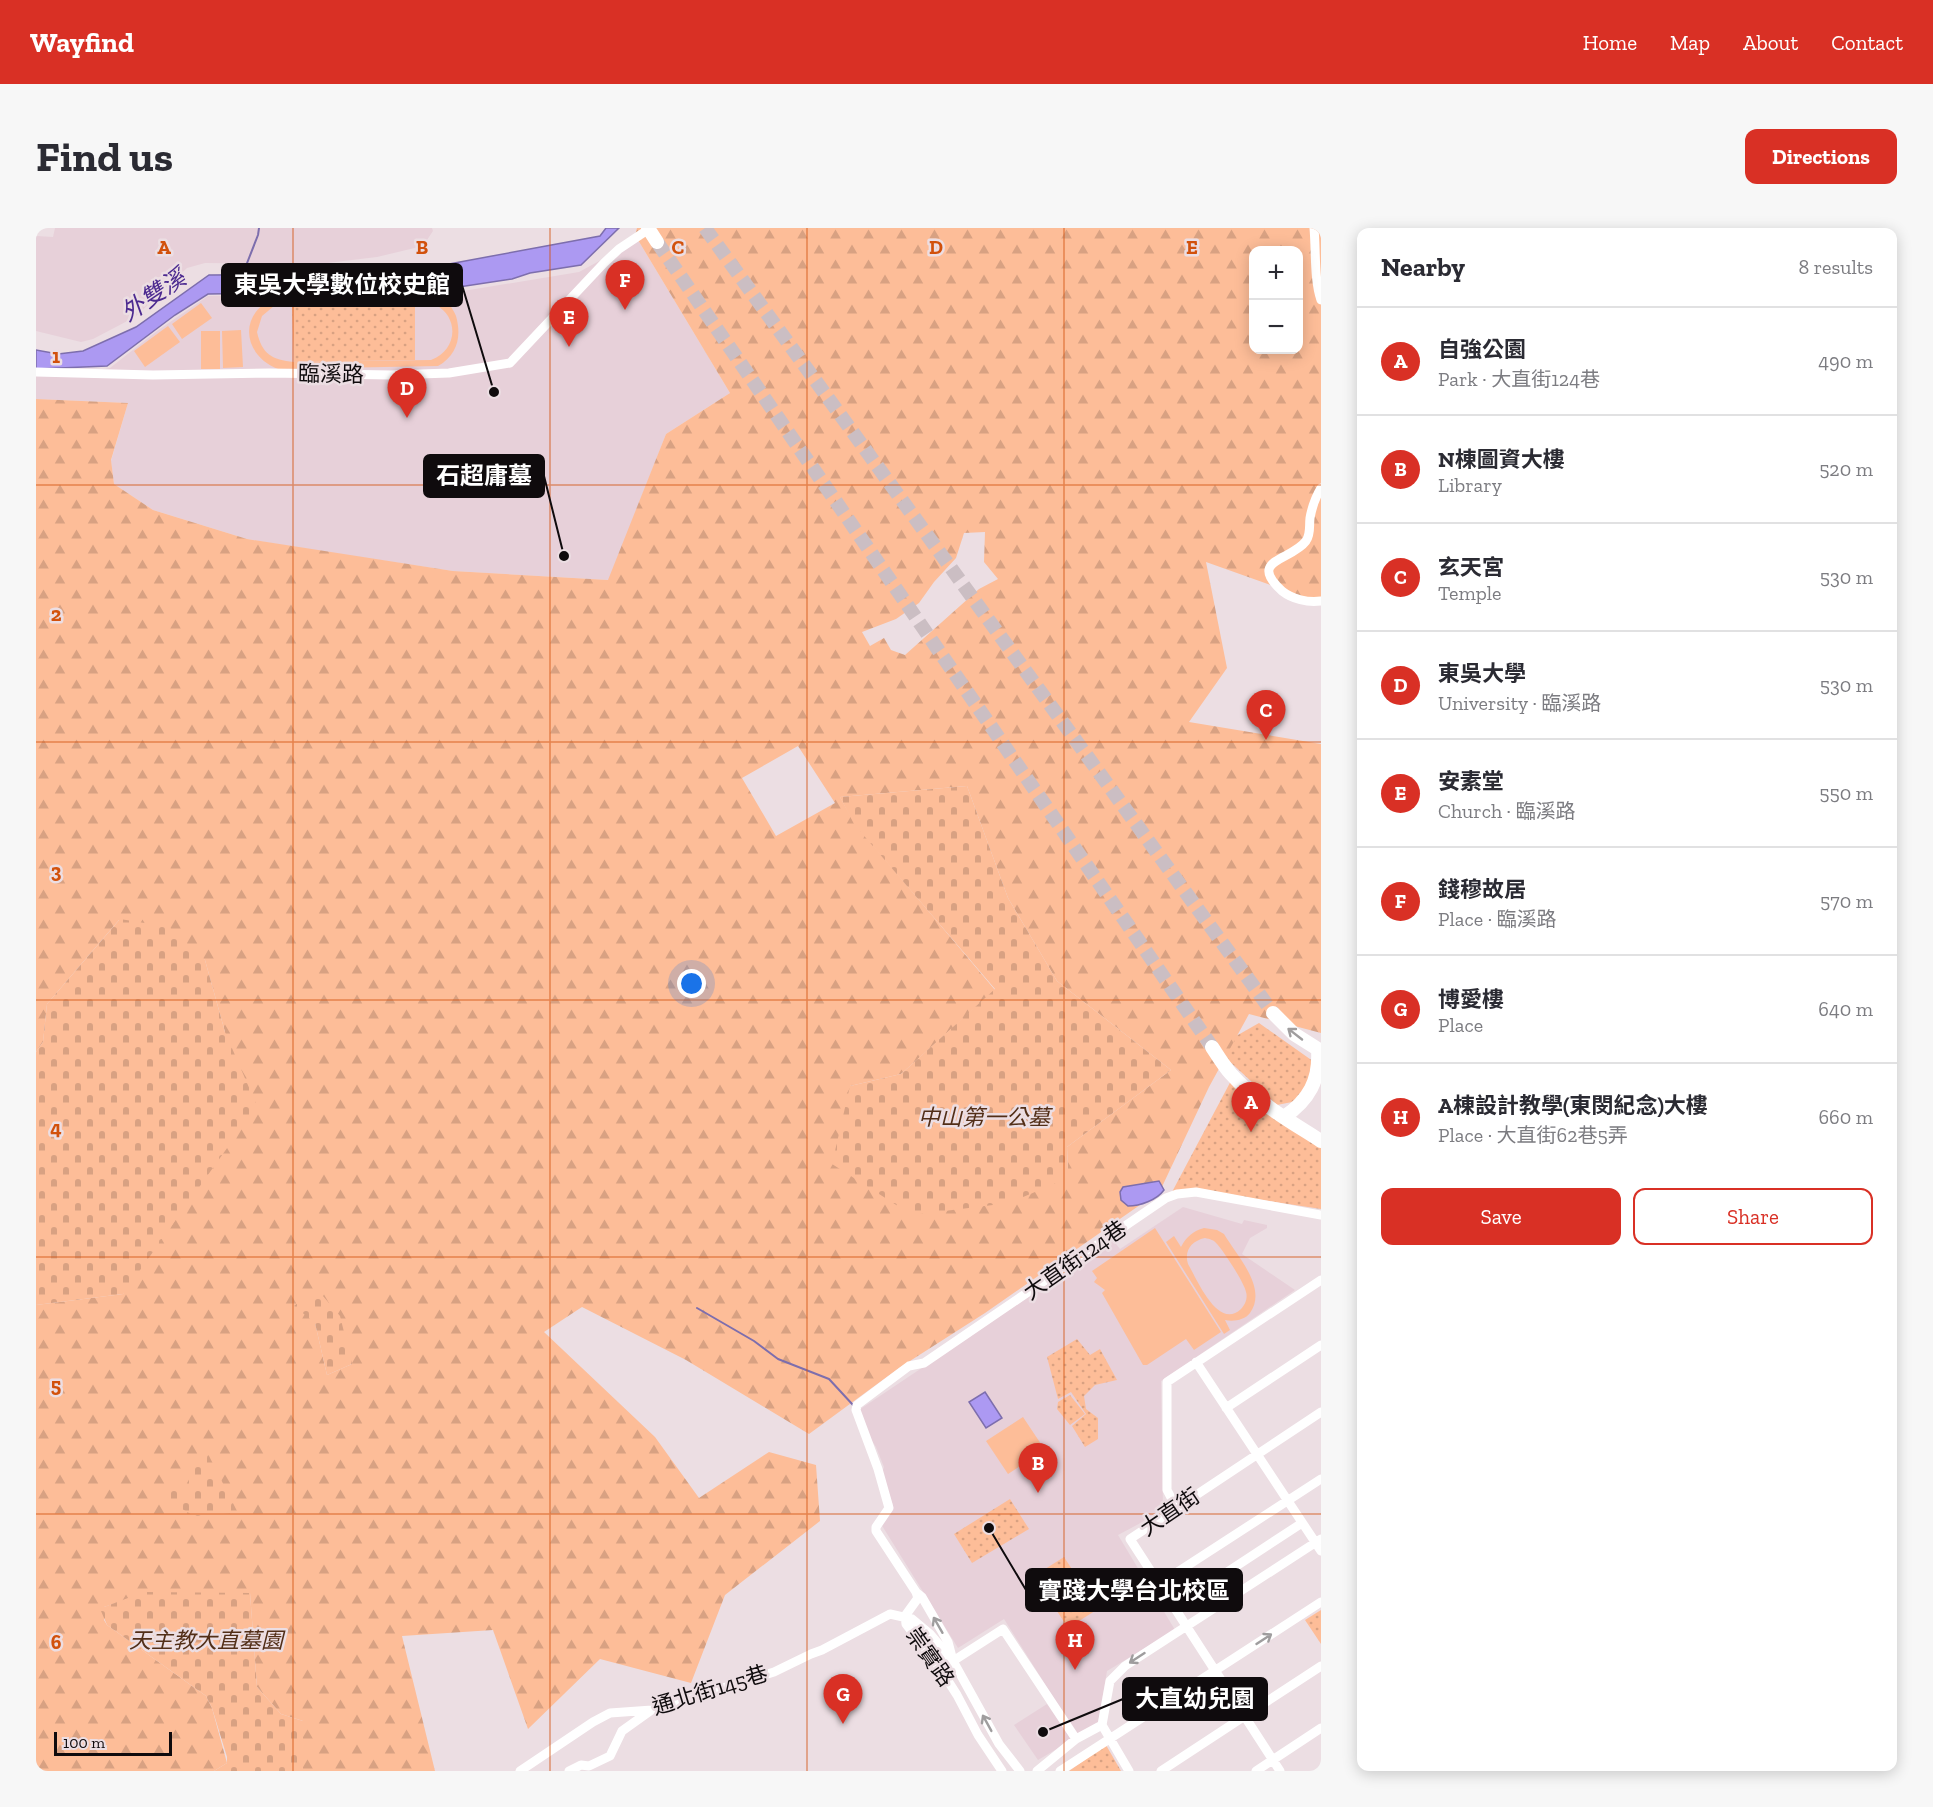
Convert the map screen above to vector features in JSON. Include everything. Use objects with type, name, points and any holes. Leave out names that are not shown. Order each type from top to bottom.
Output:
[{"type":"main road","points":[[645,231],[657,242]]},
{"type":"main road","points":[[1273,1013],[1294,1034],[1320,1050],[1318,1075],[1303,1102],[1284,1117]]},
{"type":"main road","points":[[1212,1047],[1247,1090],[1321,1141]]},
{"type":"street","points":[[1314,228],[1317,257],[1316,280],[1321,300]]},
{"type":"street","name":"臨溪路","points":[[36,372],[153,375],[270,373],[391,375],[449,373],[510,363],[604,263],[619,249],[645,231]]},
{"type":"street","points":[[1321,488],[1314,501],[1306,541],[1277,560],[1268,569],[1268,573],[1272,582],[1288,596],[1313,602],[1321,601]]},
{"type":"street","name":"大直街124巷","points":[[916,1592],[876,1531],[876,1527],[889,1508],[878,1469],[856,1410],[857,1405],[909,1366],[924,1363],[1167,1198],[1177,1194],[1196,1192],[1321,1215]]},
{"type":"street","points":[[1176,1507],[1167,1490],[1167,1382],[1321,1280]]},
{"type":"street","points":[[1226,1408],[1321,1345]]},
{"type":"street","points":[[1129,1771],[1102,1725],[1110,1681],[1125,1666],[1186,1626],[1319,1544],[1287,1501],[1196,1362]]},
{"type":"street","name":"大直街","points":[[1280,1771],[1130,1539],[1321,1412]]},
{"type":"street","points":[[1159,1584],[1321,1479]]},
{"type":"street","points":[[1209,1584],[1302,1523]]},
{"type":"street","points":[[905,1616],[918,1598],[916,1592]]},
{"type":"street","points":[[916,1592],[922,1598],[948,1642],[953,1661],[1004,1629],[1076,1739]]},
{"type":"street","points":[[1060,1771],[1321,1602]]},
{"type":"street","name":"通北街145巷","points":[[520,1771],[592,1722],[610,1713],[652,1710],[677,1705],[697,1696],[774,1672],[890,1614],[905,1616]]},
{"type":"street","name":"崇實路","points":[[905,1616],[930,1634],[953,1661],[999,1744],[1020,1771]]},
{"type":"street","name":"崇實路","points":[[905,1616],[906,1624],[941,1670],[978,1735],[1002,1771]]},
{"type":"street","points":[[1161,1771],[1321,1666]]},
{"type":"street","points":[[569,1771],[581,1765],[589,1766],[610,1756],[622,1731],[652,1710]]},
{"type":"street","points":[[1036,1771],[1076,1739],[1102,1725]]},
{"type":"street","points":[[1256,1771],[1321,1728]]},
{"type":"shaded area","points":[[55,228],[432,228],[433,231],[423,246],[377,257],[319,264],[205,263],[187,268],[135,317],[93,339],[81,342],[36,331],[36,236],[53,237]]},
{"type":"shaded area","name":"外雙溪","points":[[606,228],[619,228],[581,265],[530,273],[512,279],[439,290],[208,294],[175,315],[107,366],[36,369],[36,350],[58,354],[83,351],[136,327],[209,275],[395,274],[600,236]]},
{"type":"shaded area","points":[[635,235],[730,393],[666,434],[609,580],[453,571],[333,553],[247,539],[153,510],[114,484],[111,461],[128,403],[36,399],[36,370],[86,373],[110,368],[157,331],[208,296],[457,292],[579,272],[614,253]]},
{"type":"shaded area","points":[[1159,1181],[1164,1190],[1143,1204],[1128,1206],[1121,1200],[1120,1192],[1123,1187]]},
{"type":"shaded area","points":[[1183,1207],[1242,1224],[1244,1220],[1267,1225],[1267,1228],[1250,1238],[1242,1254],[1295,1290],[1161,1381],[1163,1511],[1118,1535],[1175,1630],[1107,1671],[1098,1722],[1077,1735],[1004,1619],[958,1648],[881,1524],[893,1505],[882,1473],[884,1467],[859,1410],[1113,1240],[1120,1249]]},
{"type":"shaded area","points":[[985,1392],[1002,1418],[986,1428],[969,1402]]},
{"type":"shaded area","points":[[1047,1704],[1072,1740],[1038,1760],[1014,1725]]},
{"type":"green space","points":[[637,228],[1321,228],[1321,603],[1206,562],[1227,668],[1189,722],[1321,744],[1321,1033],[1249,1014],[1209,1087],[1160,1191],[985,1313],[899,1368],[809,1434],[686,1360],[582,1307],[544,1332],[655,1437],[699,1498],[769,1452],[816,1465],[820,1521],[725,1595],[691,1683],[600,1659],[528,1729],[493,1630],[402,1636],[435,1771],[303,1771],[303,1721],[281,1714],[257,1687],[250,1593],[122,1601],[104,1607],[104,1620],[107,1625],[206,1696],[212,1708],[227,1763],[214,1771],[36,1771],[36,1305],[123,1294],[225,1032],[205,960],[119,920],[47,1004],[43,1042],[36,1052],[36,399],[128,403],[111,460],[114,484],[153,510],[247,539],[453,571],[608,580],[666,434],[730,393],[635,235]],"holes":[[[985,532],[984,562],[998,579],[979,589],[905,655],[891,650],[884,638],[870,646],[862,632],[896,619],[919,603],[956,558],[964,533]],[[798,746],[835,803],[776,836],[742,778]],[[967,786],[1008,898],[1057,981],[1171,1070],[1067,1147],[1068,1170],[850,1086],[901,1074],[995,990],[855,824],[840,797]],[[315,1323],[352,1364],[327,1375]]]},
{"type":"green space","points":[[438,297],[444,299],[455,313],[458,338],[454,351],[438,366],[278,369],[266,363],[257,354],[251,344],[249,334],[250,323],[255,313],[275,298]],"holes":[[[436,305],[444,311],[452,326],[450,342],[440,356],[431,360],[286,361],[265,351],[257,332],[262,316],[274,306]]]},
{"type":"green space","points":[[201,303],[212,318],[182,339],[172,324]]},
{"type":"green space","points":[[292,306],[415,306],[415,360],[294,362]]},
{"type":"green space","points":[[168,326],[180,342],[145,367],[134,351]]},
{"type":"green space","points":[[241,330],[243,367],[223,368],[222,331]]},
{"type":"green space","points":[[201,331],[220,331],[220,369],[201,369]]},
{"type":"green space","name":"中山第一公墓","points":[[967,786],[1008,898],[1057,981],[1171,1070],[1067,1147],[1068,1170],[1054,1184],[1009,1203],[912,1215],[832,1164],[850,1086],[901,1074],[995,989],[854,824],[840,797]]},
{"type":"green space","points":[[120,919],[169,927],[205,960],[225,1032],[257,1106],[123,1294],[36,1305],[36,1052],[43,1042],[47,1004]]},
{"type":"green space","points":[[1259,1023],[1317,1064],[1297,1101],[1277,1105],[1215,1048]]},
{"type":"green space","points":[[1233,1077],[1321,1147],[1321,1209],[1195,1190],[1172,1192]]},
{"type":"green space","points":[[1155,1228],[1221,1332],[1194,1350],[1186,1339],[1147,1365],[1143,1365],[1102,1293],[1105,1290],[1094,1282],[1097,1278],[1092,1271]]},
{"type":"green space","points":[[1200,1229],[1217,1230],[1224,1234],[1249,1272],[1253,1283],[1255,1303],[1250,1313],[1239,1320],[1225,1320],[1230,1330],[1224,1334],[1166,1242],[1174,1236],[1181,1247],[1190,1235]],"holes":[[[1205,1238],[1212,1240],[1220,1247],[1245,1288],[1247,1297],[1245,1303],[1241,1309],[1232,1314],[1224,1313],[1216,1308],[1203,1291],[1188,1264],[1187,1255],[1190,1247]]]},
{"type":"green space","points":[[317,1289],[340,1316],[352,1364],[327,1375],[315,1323],[294,1306]]},
{"type":"green space","points":[[1077,1339],[1090,1355],[1100,1349],[1117,1380],[1095,1385],[1084,1396],[1086,1409],[1098,1418],[1098,1439],[1085,1447],[1072,1426],[1086,1414],[1071,1392],[1058,1399],[1047,1357]]},
{"type":"green space","points":[[1070,1395],[1085,1414],[1070,1425],[1057,1409],[1058,1402]]},
{"type":"green space","points":[[1023,1417],[1045,1450],[1008,1474],[986,1441]]},
{"type":"green space","points":[[207,1452],[238,1513],[194,1516],[162,1497],[170,1486],[189,1494],[189,1460]]},
{"type":"green space","points":[[1010,1499],[1029,1529],[972,1563],[954,1534]]},
{"type":"green space","points":[[1064,1557],[1098,1609],[1068,1628],[1034,1576]]},
{"type":"green space","name":"天主教大直墓園","points":[[144,1592],[250,1593],[257,1687],[281,1714],[303,1721],[303,1771],[214,1771],[227,1763],[227,1757],[206,1696],[107,1625],[101,1611],[104,1607]]},
{"type":"green space","points":[[1321,1610],[1321,1644],[1305,1620]]},
{"type":"green space","points":[[1106,1745],[1121,1771],[1069,1771]]},
{"type":"waterway","points":[[242,276],[259,228]]},
{"type":"waterway","points":[[697,1308],[754,1341],[778,1359],[829,1379],[853,1405]]},
{"type":"tunnel","points":[[705,228],[1273,1013]]},
{"type":"tunnel","points":[[657,242],[1212,1047]]},
{"type":"place","name":"錢穆故居","points":[[625,310]]},
{"type":"place","name":"安素堂","points":[[569,347]]},
{"type":"place","name":"東吳大學數位校史館","points":[[494,392]]},
{"type":"place","name":"東吳大學","points":[[407,418]]},
{"type":"place","name":"石超庸墓","points":[[564,556]]},
{"type":"place","name":"玄天宮","points":[[1266,740]]},
{"type":"place","name":"自強公園","points":[[1251,1132]]},
{"type":"place","name":"N棟圖資大樓","points":[[1038,1493]]},
{"type":"place","name":"實踐大學台北校區","points":[[989,1528]]},
{"type":"place","name":"A棟設計教學(東閔紀念)大樓","points":[[1075,1670]]},
{"type":"place","name":"博愛樓","points":[[843,1724]]},
{"type":"place","name":"大直幼兒園","points":[[1043,1732]]}]
